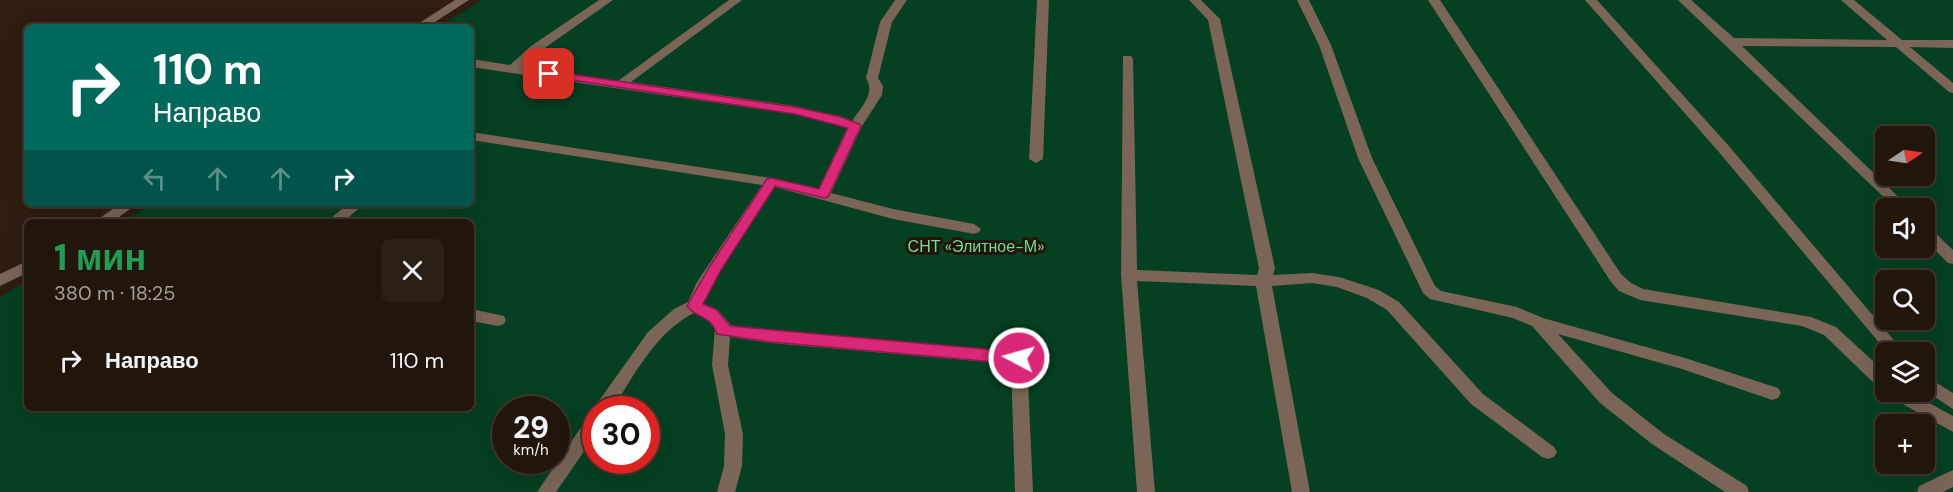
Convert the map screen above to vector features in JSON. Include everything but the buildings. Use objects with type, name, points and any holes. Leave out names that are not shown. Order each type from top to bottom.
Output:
[{"type":"street","points":[[424,24],[463,0]]},
{"type":"street","points":[[513,69],[535,49],[607,0]]},
{"type":"street","points":[[621,84],[736,0]]},
{"type":"street","points":[[824,194],[855,126],[876,94],[877,86],[872,78],[886,22],[901,0]]},
{"type":"street","points":[[1036,159],[1043,0]]},
{"type":"street","points":[[1195,0],[1214,19],[1267,268],[1263,281],[1301,492]]},
{"type":"street","points":[[1303,0],[1325,45],[1365,158],[1429,289],[1436,295],[1517,313],[1538,322],[1685,364],[1772,393]]},
{"type":"street","points":[[1434,0],[1616,278],[1625,287],[1640,294],[1805,321],[1830,331],[1875,374]]},
{"type":"street","points":[[1591,0],[1723,148],[1888,342]]},
{"type":"street","points":[[1684,0],[1731,42],[1893,198]]},
{"type":"street","points":[[1847,0],[1953,90]]},
{"type":"street","points":[[1731,42],[1953,44]]},
{"type":"street","points":[[1127,59],[1129,275],[1146,492]]},
{"type":"street","points":[[474,63],[795,110],[855,126]]},
{"type":"street","points":[[474,136],[771,182],[824,194],[893,214],[974,229]]},
{"type":"street","points":[[612,396],[644,349],[668,321],[681,311],[694,306],[704,286],[771,182]]},
{"type":"street","points":[[106,219],[125,207]]},
{"type":"street","points":[[337,219],[353,207]]},
{"type":"street","points":[[1935,241],[1953,259]]},
{"type":"street","points":[[0,281],[24,268]]},
{"type":"street","points":[[1129,275],[1263,281],[1312,278],[1339,282],[1373,294],[1393,306],[1477,399],[1522,430],[1548,452]]},
{"type":"street","points":[[694,306],[712,314],[723,326],[720,365],[734,434],[733,466],[726,492]]},
{"type":"street","points":[[474,316],[498,320]]},
{"type":"street","points":[[1538,322],[1606,398],[1658,439],[1740,492]]},
{"type":"street","points":[[723,330],[771,337],[1019,358],[1024,492]]},
{"type":"street","points":[[1935,389],[1953,402]]},
{"type":"street","points":[[1913,402],[1953,425]]},
{"type":"street","points":[[546,492],[582,439]]},
{"type":"street","points":[[1926,492],[1953,477]]},
{"type":"green space","name":"СНТ «Элитное-М»","points":[[482,0],[1953,0],[1953,492],[0,492],[0,297],[24,283],[24,411],[474,411],[474,219],[127,219],[146,207],[474,207],[474,24],[443,24]]},
{"type":"route","points":[[549,74],[795,110],[855,126],[824,194],[771,182],[704,286],[694,306],[712,314],[723,326],[723,330],[771,337],[1019,358]]}]
